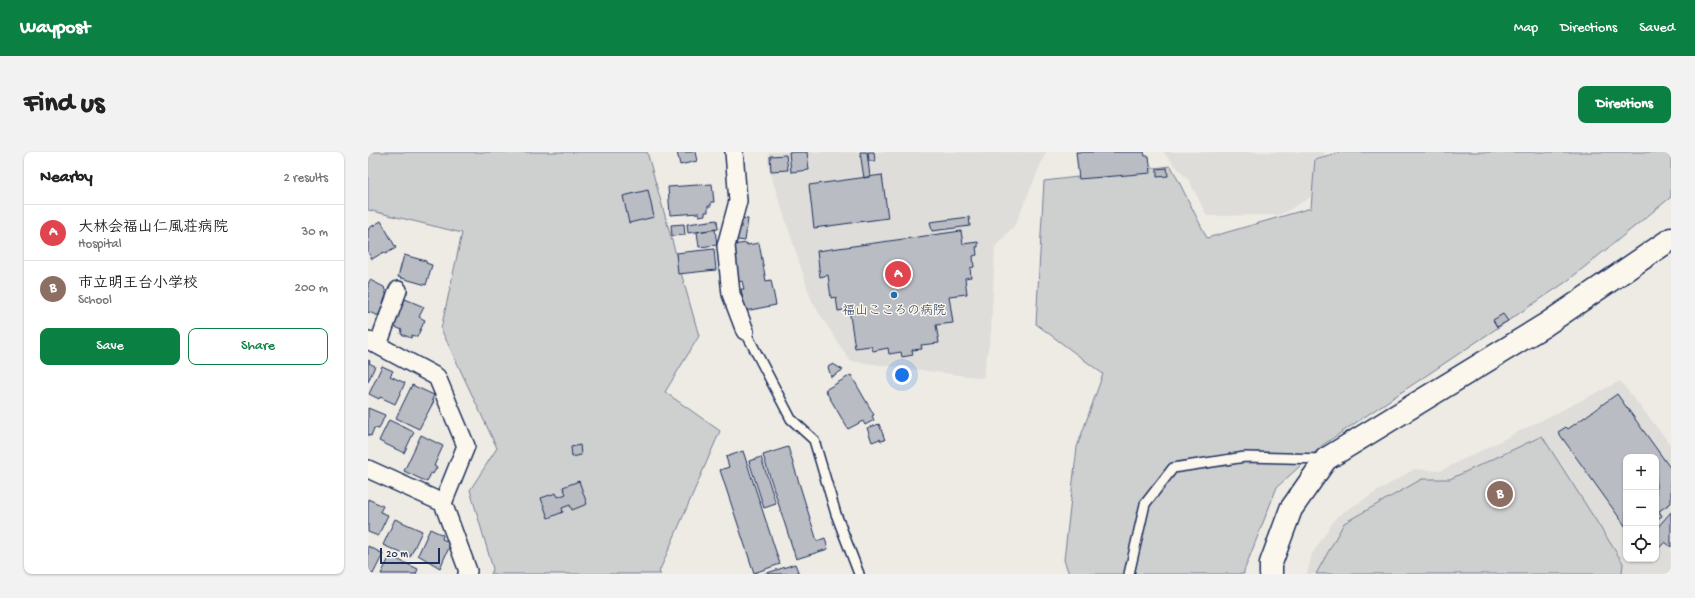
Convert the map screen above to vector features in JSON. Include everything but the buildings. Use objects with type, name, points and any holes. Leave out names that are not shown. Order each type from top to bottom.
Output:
[{"type":"street","points":[[734,152],[738,201],[726,246],[731,294],[745,331]]},
{"type":"street","points":[[1271,574],[1271,563],[1291,509],[1326,459],[1545,325],[1671,239]]},
{"type":"street","points":[[398,290],[373,343],[437,377],[466,446],[443,503],[468,571],[467,574]]},
{"type":"street","points":[[368,469],[443,503]]},
{"type":"lane","points":[[745,331],[791,419],[814,440],[836,514],[859,574]]},
{"type":"lane","points":[[1129,574],[1145,504],[1173,468],[1245,457],[1326,459]]},
{"type":"shaded area","points":[[368,152],[647,152],[699,336],[665,392],[720,431],[659,572],[661,574],[491,574],[493,569],[470,490],[497,448],[441,329],[462,233],[368,210]]},
{"type":"shaded area","points":[[769,152],[1046,152],[1015,225],[995,247],[991,333],[983,378],[850,361],[812,302],[768,166]]},
{"type":"shaded area","points":[[1163,152],[1324,152],[1325,156],[1311,197],[1280,215],[1207,216],[1190,182]]},
{"type":"shaded area","points":[[1341,152],[1671,152],[1671,197],[1566,282],[1324,444],[1277,487],[1244,574],[1069,574],[1064,560],[1077,447],[1103,374],[1036,324],[1044,181],[1171,166],[1207,238],[1311,208],[1315,159]]},
{"type":"shaded area","points":[[1620,381],[1671,445],[1671,574],[1307,574],[1312,554],[1337,516],[1414,469],[1440,471]]},
{"type":"shaded area","points":[[1542,436],[1623,563],[1622,574],[1316,574],[1344,523],[1422,479],[1450,479]]},
{"type":"place","name":"大林会福山仁風荘病院","points":[[898,274]]},
{"type":"place","name":"福山こころの病院","points":[[894,295]]},
{"type":"place","name":"市立明王台小学校","points":[[1500,494]]}]
